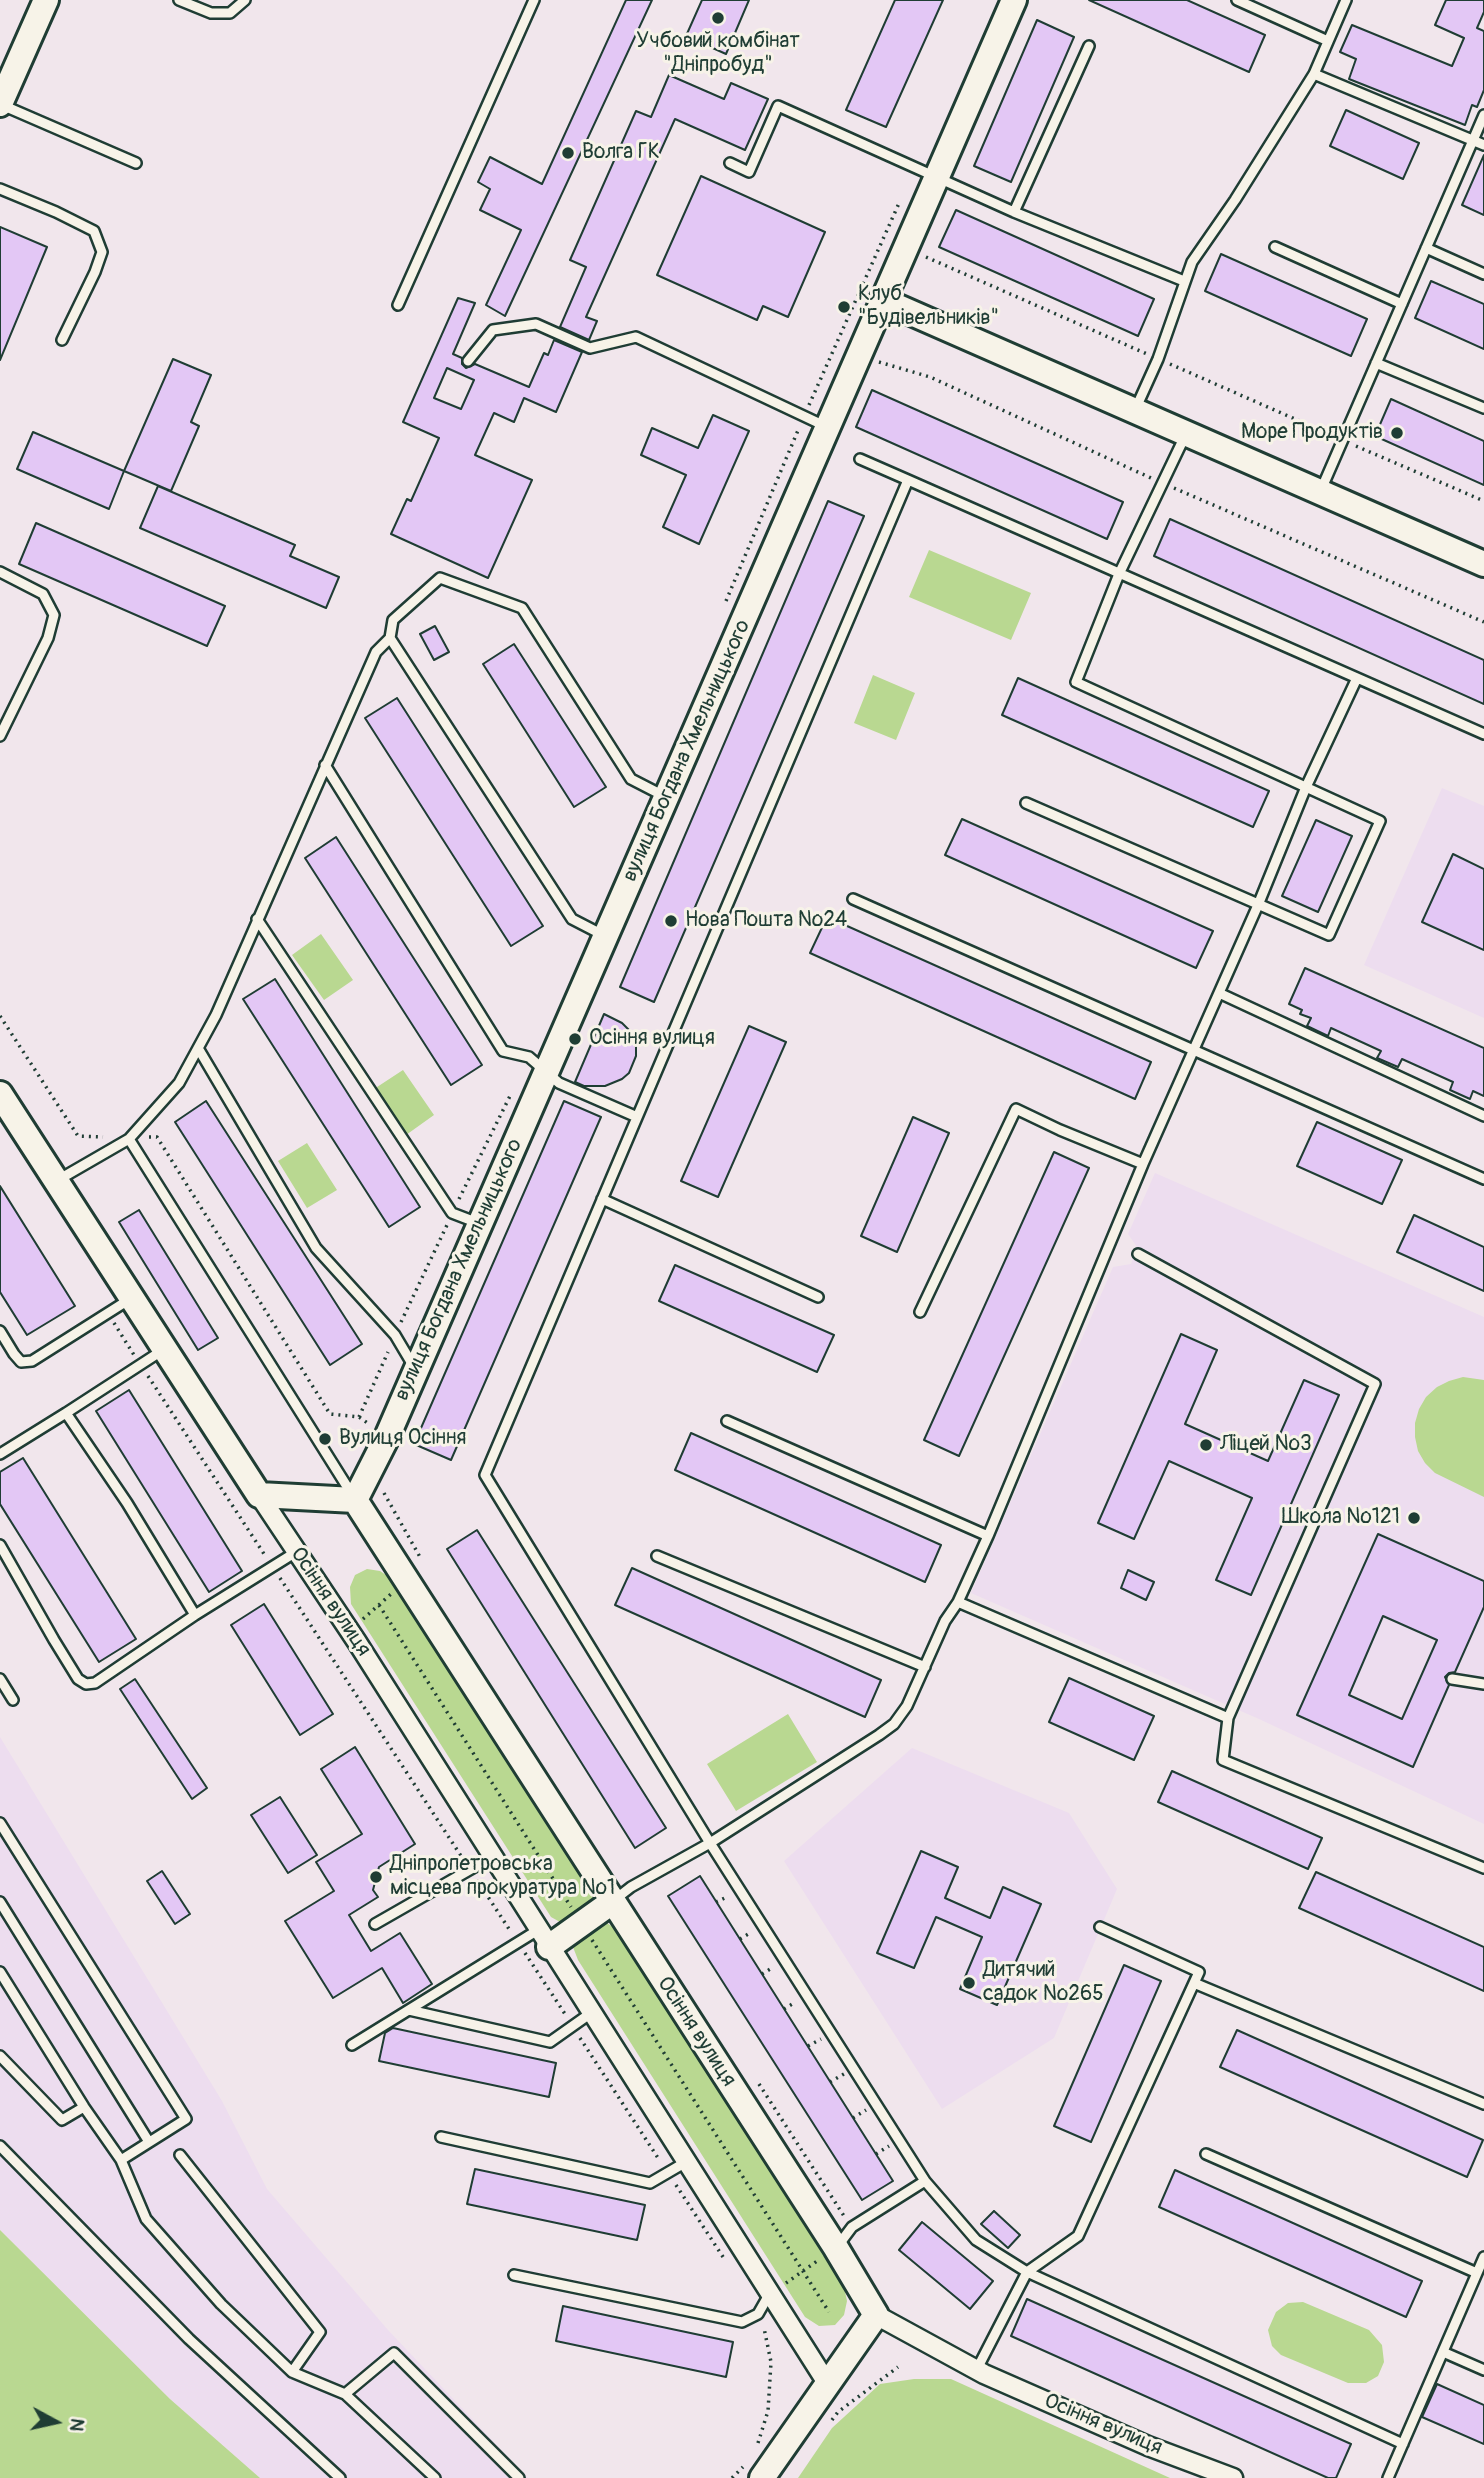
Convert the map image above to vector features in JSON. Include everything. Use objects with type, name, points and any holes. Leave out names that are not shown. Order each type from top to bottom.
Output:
[{"type":"street","points":[[0,104],[46,0]]},
{"type":"street","name":"вулиця Богдана Хмельницького","points":[[355,1500],[387,1437],[828,428],[882,300],[926,172],[1014,0]]},
{"type":"street","points":[[882,300],[1484,564]]},
{"type":"street","name":"Осіння вулиця","points":[[0,1094],[11,1120],[56,1181],[350,1632],[827,2383]]},
{"type":"street","points":[[259,1495],[355,1500]]},
{"type":"street","name":"Осіння вулиця","points":[[355,1500],[611,1902],[836,2248],[876,2315],[977,2370],[1148,2446],[1233,2478]]},
{"type":"street","points":[[544,1938],[581,1922],[611,1902]]},
{"type":"street","points":[[755,2470],[827,2383],[876,2315]]},
{"type":"lane","points":[[179,0],[211,13],[230,13],[245,0]]},
{"type":"lane","points":[[398,305],[534,0]]},
{"type":"lane","points":[[1237,0],[1328,41]]},
{"type":"lane","points":[[1135,411],[1158,359],[1192,262],[1235,200],[1314,74],[1346,0]]},
{"type":"lane","points":[[1014,212],[1089,46]]},
{"type":"lane","points":[[1314,74],[1484,145]]},
{"type":"lane","points":[[0,104],[136,163]]},
{"type":"lane","points":[[730,163],[749,172],[778,106],[1014,212],[1184,281]]},
{"type":"lane","points":[[1320,492],[1484,115]]},
{"type":"lane","points":[[0,189],[94,231],[102,252],[62,340]]},
{"type":"lane","points":[[1275,247],[1402,304]]},
{"type":"lane","points":[[1426,248],[1484,274]]},
{"type":"lane","points":[[468,361],[492,330],[536,324],[590,348],[636,337],[828,428]]},
{"type":"lane","points":[[1376,363],[1484,408]]},
{"type":"lane","points":[[1026,803],[1329,935],[1380,821],[1076,682],[1119,574],[1185,434]]},
{"type":"lane","points":[[860,459],[1484,734]]},
{"type":"lane","points":[[908,480],[485,1475],[710,1843],[925,2181],[976,2241],[1027,2272],[1403,2444]]},
{"type":"lane","points":[[0,572],[43,594],[54,615],[48,638],[0,736]]},
{"type":"lane","points":[[56,1181],[129,1139],[179,1083],[216,1016],[376,652],[390,638],[393,620],[440,578],[522,608],[631,779],[667,798]]},
{"type":"lane","points":[[390,638],[572,919],[605,936]]},
{"type":"lane","points":[[611,1902],[631,1887],[710,1843],[894,1724],[907,1706],[944,1621],[958,1602],[988,1536],[1143,1164],[1258,905],[1306,787],[1357,678]]},
{"type":"lane","points":[[325,765],[503,1051],[529,1057],[559,1083],[637,1117]]},
{"type":"lane","points":[[853,899],[1484,1179]]},
{"type":"lane","points":[[257,919],[452,1213],[480,1223]]},
{"type":"lane","points":[[1219,993],[1484,1116]]},
{"type":"lane","points":[[198,1048],[316,1248],[395,1335],[416,1369]]},
{"type":"lane","points":[[920,1312],[1017,1109],[1143,1164]]},
{"type":"lane","points":[[129,1139],[355,1500]]},
{"type":"lane","points":[[602,1199],[818,1297]]},
{"type":"lane","points":[[1138,1254],[1375,1384],[1228,1718],[1223,1760],[1484,1868]]},
{"type":"lane","points":[[0,1331],[22,1362],[32,1361],[132,1298]]},
{"type":"lane","points":[[0,1454],[165,1349]]},
{"type":"lane","points":[[66,1413],[127,1503],[195,1615]]},
{"type":"lane","points":[[727,1420],[988,1536]]},
{"type":"lane","points":[[0,1545],[78,1679],[86,1684],[94,1683],[296,1552]]},
{"type":"lane","points":[[657,1556],[925,1667]]},
{"type":"lane","points":[[958,1602],[1228,1718]]},
{"type":"lane","points":[[0,1679],[13,1700]]},
{"type":"lane","points":[[1452,1679],[1484,1684]]},
{"type":"lane","points":[[0,1823],[186,2119],[121,2160]]},
{"type":"lane","points":[[375,1924],[492,1857]]},
{"type":"lane","points":[[0,1902],[149,2142]]},
{"type":"lane","points":[[977,2370],[1027,2272],[1078,2236],[1199,1972],[1100,1927]]},
{"type":"lane","points":[[352,2045],[518,1943],[544,1938]]},
{"type":"lane","points":[[0,1972],[121,2160],[146,2219],[221,2304],[292,2372],[345,2394],[435,2478]]},
{"type":"lane","points":[[1194,1983],[1484,2104]]},
{"type":"lane","points":[[409,2010],[550,2042],[591,2013]]},
{"type":"lane","points":[[0,2056],[62,2120],[84,2106]]},
{"type":"lane","points":[[441,2137],[650,2183],[686,2162]]},
{"type":"lane","points":[[0,2146],[189,2339],[340,2478]]},
{"type":"lane","points":[[1206,2154],[1477,2273]]},
{"type":"lane","points":[[180,2155],[320,2332],[292,2372]]},
{"type":"lane","points":[[836,2248],[852,2227],[925,2181]]},
{"type":"lane","points":[[1388,2478],[1484,2257]]},
{"type":"lane","points":[[514,2275],[742,2322],[758,2314],[770,2293]]},
{"type":"lane","points":[[1443,2352],[1484,2370]]},
{"type":"lane","points":[[345,2394],[394,2353],[519,2478]]},
{"type":"path","points":[[723,608],[836,340],[926,172]]},
{"type":"path","points":[[925,257],[1484,501]]},
{"type":"path","points":[[880,362],[930,377],[1163,484],[1484,622]]},
{"type":"path","points":[[359,1417],[452,1213],[511,1093]]},
{"type":"path","points":[[107,1313],[725,2261]]},
{"type":"path","points":[[328,1652],[424,1564],[384,1493]]},
{"type":"path","points":[[379,1605],[829,2312]]},
{"type":"path","points":[[770,2293],[836,2248]]},
{"type":"path","points":[[755,2454],[768,2410],[771,2362],[758,2314]]},
{"type":"path","points":[[830,2423],[838,2412],[898,2367]]},
{"type":"path","points":[[732,2478],[755,2470]]},
{"type":"shaded area","points":[[1442,788],[1484,806],[1484,1018],[1364,965]]},
{"type":"shaded area","name":"Ліцей №3","points":[[1155,1173],[1484,1317],[1484,1824],[1259,1719],[971,1593],[1113,1267],[1131,1264],[1137,1247],[1128,1234]]},
{"type":"shaded area","points":[[0,1737],[222,2101],[267,2189],[388,2330],[528,2478],[260,2478],[170,2399],[0,2230]]},
{"type":"shaded area","name":"Дитячий садок №265","points":[[912,1748],[1069,1813],[1117,1889],[1054,2038],[942,2109],[784,1861]]},
{"type":"green space","points":[[929,550],[1031,593],[1011,640],[909,597]]},
{"type":"green space","points":[[873,675],[915,693],[896,740],[854,723]]},
{"type":"green space","points":[[321,934],[353,980],[324,1000],[292,955]]},
{"type":"green space","points":[[403,1070],[434,1115],[406,1135],[374,1089]]},
{"type":"green space","points":[[307,1143],[337,1190],[307,1208],[278,1161]]},
{"type":"green space","points":[[1463,1377],[1484,1380],[1484,1497],[1435,1473],[1418,1451],[1415,1437],[1415,1423],[1426,1397],[1437,1387]]},
{"type":"green space","points":[[367,1569],[380,1571],[389,1577],[593,1894],[594,1901],[571,1922],[560,1922],[551,1917],[351,1604],[350,1587],[355,1575]]},
{"type":"green space","points":[[788,1714],[817,1762],[736,1811],[707,1764]]},
{"type":"green space","points":[[607,1923],[616,1929],[843,2282],[847,2301],[844,2315],[835,2325],[819,2326],[805,2317],[578,1960],[573,1947],[576,1935],[595,1924]]},
{"type":"green space","points":[[0,2230],[170,2399],[260,2478],[0,2478]]},
{"type":"green space","points":[[1303,2302],[1369,2330],[1382,2345],[1384,2362],[1378,2376],[1366,2383],[1348,2383],[1281,2355],[1272,2346],[1268,2330],[1276,2312],[1288,2303]]},
{"type":"green space","points":[[914,2379],[951,2379],[1170,2478],[798,2478],[832,2428],[880,2384]]},
{"type":"building","name":"Волга ГК","points":[[626,0],[652,0],[505,316],[486,305],[521,230],[480,210],[490,189],[478,182],[490,157],[542,184]]},
{"type":"building","name":"Учбовий комбінат \"Дніпробуд\"","points":[[702,0],[749,0],[726,54],[686,36]]},
{"type":"building","points":[[895,0],[943,0],[886,127],[846,110]]},
{"type":"building","points":[[1089,0],[1187,0],[1265,35],[1249,72]]},
{"type":"building","points":[[1446,0],[1484,0],[1484,12],[1477,28],[1484,31],[1484,90],[1477,107],[1472,105],[1465,125],[1349,79],[1356,59],[1340,52],[1352,25],[1452,66],[1464,38],[1435,25]]},
{"type":"building","points":[[1037,20],[1074,37],[1011,182],[974,166]]},
{"type":"building","points":[[669,75],[724,99],[731,83],[768,99],[745,150],[675,119],[586,317],[597,321],[589,340],[560,327],[586,267],[570,260],[636,111],[651,117]]},
{"type":"building","points":[[1346,110],[1419,143],[1403,179],[1330,146]]},
{"type":"building","points":[[1484,155],[1484,215],[1462,205]]},
{"type":"building","points":[[701,176],[825,232],[788,317],[763,306],[757,320],[657,275]]},
{"type":"building","points":[[956,210],[1154,299],[1138,336],[939,247]]},
{"type":"building","points":[[0,227],[47,247],[0,360]]},
{"type":"building","points":[[1221,254],[1367,319],[1351,356],[1205,291]]},
{"type":"building","points":[[1431,281],[1484,304],[1484,349],[1415,318]]},
{"type":"building","points":[[458,298],[475,303],[453,354],[462,358],[462,364],[466,368],[475,364],[529,387],[544,353],[548,355],[554,340],[582,352],[556,412],[524,398],[514,422],[494,413],[475,455],[532,480],[488,578],[391,534],[407,499],[411,501],[439,438],[403,422]],"holes":[[[447,368],[474,380],[461,409],[434,398]]]},
{"type":"building","points":[[173,359],[211,375],[191,422],[199,426],[171,491],[124,471]]},
{"type":"building","points":[[872,390],[1123,502],[1107,539],[856,427]]},
{"type":"building","points":[[1391,399],[1484,441],[1484,485],[1375,436]]},
{"type":"building","points":[[713,415],[749,431],[699,544],[663,527],[686,475],[641,455],[652,428],[698,448]]},
{"type":"building","points":[[33,432],[124,471],[109,509],[17,469]]},
{"type":"building","points":[[158,486],[295,545],[290,556],[339,577],[326,608],[140,528]]},
{"type":"building","points":[[828,501],[864,516],[654,1002],[620,987]]},
{"type":"building","points":[[1170,519],[1484,660],[1484,704],[1154,556]]},
{"type":"building","points":[[36,523],[225,606],[207,646],[19,564]]},
{"type":"building","points":[[435,626],[449,652],[434,660],[420,634]]},
{"type":"building","points":[[514,644],[606,787],[574,807],[483,664]]},
{"type":"building","points":[[1018,678],[1269,791],[1253,827],[1002,715]]},
{"type":"building","points":[[397,698],[543,926],[511,946],[365,718]]},
{"type":"building","points":[[962,819],[1213,931],[1196,968],[945,855]]},
{"type":"building","points":[[1316,820],[1352,836],[1318,912],[1282,896]]},
{"type":"building","points":[[336,837],[482,1065],[451,1085],[305,858]]},
{"type":"building","points":[[1453,854],[1484,869],[1484,950],[1422,922]]},
{"type":"building","points":[[827,917],[1151,1062],[1135,1099],[810,953]]},
{"type":"building","points":[[1305,968],[1484,1048],[1484,1096],[1473,1091],[1470,1099],[1450,1090],[1453,1082],[1402,1059],[1398,1067],[1377,1058],[1381,1051],[1331,1028],[1328,1036],[1307,1026],[1311,1018],[1300,1014],[1302,1010],[1289,1004]]},
{"type":"building","points":[[275,979],[420,1207],[389,1227],[243,999]]},
{"type":"building","points":[[604,1014],[622,1023],[629,1030],[636,1047],[636,1056],[629,1073],[622,1079],[605,1086],[584,1086],[575,1082]]},
{"type":"building","points":[[749,1026],[786,1042],[718,1197],[681,1181]]},
{"type":"building","points":[[206,1101],[362,1344],[330,1365],[175,1122]]},
{"type":"building","points":[[564,1101],[601,1117],[451,1460],[414,1444]]},
{"type":"building","points":[[913,1117],[949,1133],[897,1252],[861,1236]]},
{"type":"building","points":[[1317,1122],[1402,1160],[1382,1204],[1297,1166]]},
{"type":"building","points":[[1054,1152],[1089,1168],[959,1456],[924,1440]]},
{"type":"building","points":[[0,1186],[75,1306],[27,1335],[0,1292]]},
{"type":"building","points":[[139,1210],[218,1338],[198,1350],[119,1222]]},
{"type":"building","points":[[1414,1215],[1484,1247],[1484,1291],[1397,1252]]},
{"type":"building","points":[[675,1265],[834,1335],[817,1372],[659,1301]]},
{"type":"building","points":[[1181,1334],[1217,1350],[1185,1424],[1268,1461],[1304,1380],[1339,1395],[1251,1595],[1216,1580],[1252,1498],[1169,1461],[1134,1539],[1098,1523]]},
{"type":"building","points":[[129,1390],[242,1571],[209,1592],[96,1411]]},
{"type":"building","points":[[691,1433],[941,1545],[925,1582],[675,1470]]},
{"type":"building","points":[[23,1458],[136,1639],[99,1662],[0,1504],[0,1472]]},
{"type":"building","points":[[477,1530],[666,1828],[635,1848],[447,1549]]},
{"type":"building","points":[[1378,1534],[1484,1581],[1484,1607],[1455,1672],[1445,1677],[1449,1685],[1413,1767],[1297,1715]],"holes":[[[1383,1616],[1437,1640],[1402,1719],[1349,1695]]]},
{"type":"building","points":[[632,1568],[881,1680],[865,1717],[615,1605]]},
{"type":"building","points":[[1128,1570],[1154,1582],[1146,1600],[1121,1588]]},
{"type":"building","points":[[264,1604],[333,1714],[300,1735],[231,1625]]},
{"type":"building","points":[[1069,1678],[1154,1716],[1134,1760],[1049,1722]]},
{"type":"building","points":[[135,1679],[207,1788],[192,1799],[120,1689]]},
{"type":"building","points":[[355,1747],[415,1844],[379,1867],[373,1890],[378,1897],[349,1915],[371,1951],[400,1933],[432,1984],[403,2003],[382,1968],[333,1998],[285,1921],[334,1891],[316,1862],[362,1834],[321,1769]]},
{"type":"building","points":[[1172,1771],[1322,1838],[1308,1869],[1158,1802]]},
{"type":"building","points":[[280,1797],[317,1855],[288,1873],[251,1815]]},
{"type":"building","points":[[921,1851],[958,1867],[945,1898],[990,1918],[1003,1887],[1041,1904],[997,2005],[960,1989],[982,1937],[936,1917],[914,1968],[877,1953]]},
{"type":"building","points":[[162,1871],[190,1914],[175,1924],[147,1881]]},
{"type":"building","points":[[1316,1872],[1484,1947],[1484,1991],[1299,1908]]},
{"type":"building","points":[[700,1876],[893,2181],[862,2200],[668,1896]]},
{"type":"building","points":[[1124,1965],[1161,1981],[1091,2142],[1054,2126]]},
{"type":"building","points":[[393,2028],[556,2063],[549,2097],[379,2061],[385,2033]]},
{"type":"building","points":[[1237,2030],[1483,2140],[1467,2177],[1220,2067]]},
{"type":"building","points":[[475,2169],[645,2205],[637,2240],[467,2204]]},
{"type":"building","points":[[1175,2170],[1422,2281],[1406,2317],[1159,2207]]},
{"type":"building","points":[[994,2211],[1020,2235],[1008,2248],[981,2224]]},
{"type":"building","points":[[922,2222],[993,2281],[970,2309],[899,2250]]},
{"type":"building","points":[[1027,2299],[1351,2444],[1336,2478],[1328,2478],[1011,2336]]},
{"type":"building","points":[[563,2306],[733,2342],[726,2377],[556,2341]]},
{"type":"building","points":[[1437,2384],[1484,2405],[1484,2444],[1422,2417]]},
{"type":"place","name":"Учбовий комбінат \"Дніпробуд\"","points":[[718,18]]},
{"type":"place","name":"Волга ГК","points":[[568,153]]},
{"type":"place","name":"Клуб \"Будівельників\"","points":[[844,307]]},
{"type":"place","name":"Море Продуктiв","points":[[1397,433]]},
{"type":"place","name":"Нова Пошта №24","points":[[671,921]]},
{"type":"place","name":"Осіння вулиця","points":[[575,1039]]},
{"type":"place","name":"Вулиця Осіння","points":[[325,1439]]},
{"type":"place","name":"Ліцей №3","points":[[1206,1445]]},
{"type":"place","name":"Школа №121","points":[[1414,1518]]},
{"type":"place","name":"Дніпропетровська місцева прокуратура №1","points":[[376,1877]]},
{"type":"place","name":"Дитячий садок №265","points":[[969,1983]]}]
